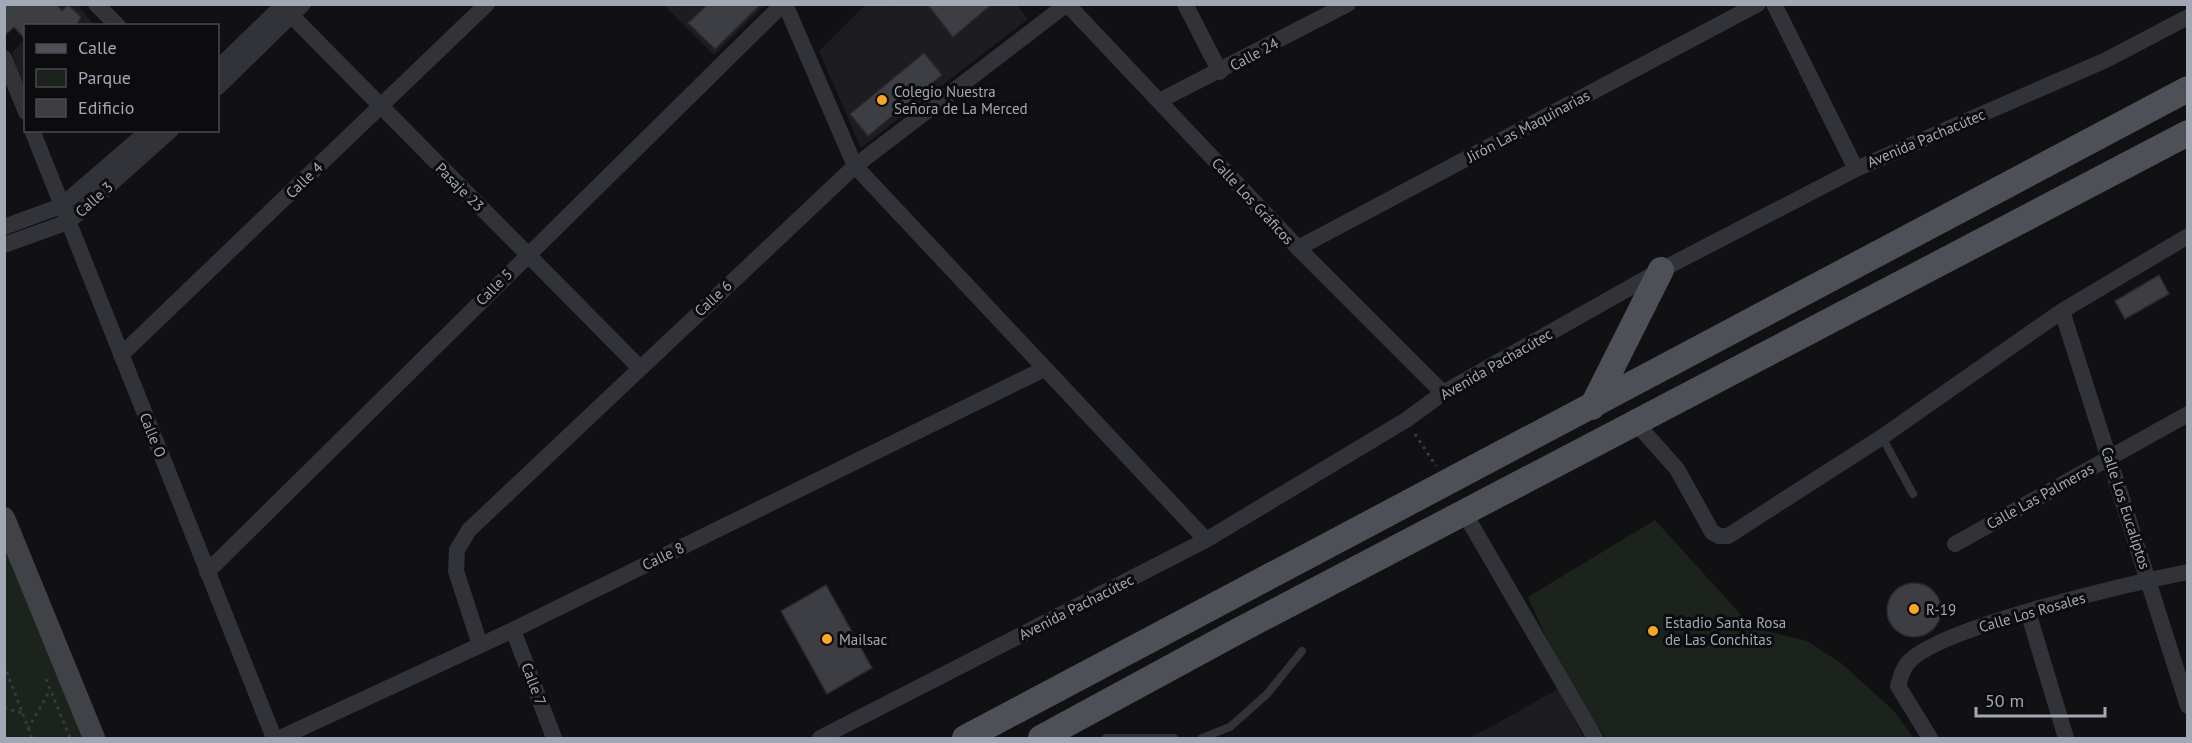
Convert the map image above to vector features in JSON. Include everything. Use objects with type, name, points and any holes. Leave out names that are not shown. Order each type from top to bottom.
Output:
[{"type":"main road","points":[[964,738],[2187,90]]},
{"type":"main road","points":[[2117,128],[2134,161]]},
{"type":"main road","points":[[1056,733],[1636,423],[2187,133]]},
{"type":"main road","points":[[1592,407],[1661,270]]},
{"type":"street","points":[[96,4],[116,24]]},
{"type":"street","name":"Calle 4","points":[[121,355],[487,4]]},
{"type":"street","points":[[784,4],[855,165],[1206,540]]},
{"type":"street","name":"Calle 5","points":[[207,572],[527,254],[784,4]]},
{"type":"street","name":"Calle 6","points":[[480,645],[456,572],[457,550],[469,530],[855,165],[1067,4]]},
{"type":"street","name":"Calle Los Gráficos","points":[[1067,4],[1298,248],[1443,393]]},
{"type":"street","points":[[1185,4],[1220,72]]},
{"type":"street","name":"Calle 24","points":[[1159,101],[1220,72],[1348,4]]},
{"type":"street","name":"Jirón Las Maquinarias","points":[[1298,248],[1758,4]]},
{"type":"street","points":[[1774,4],[1856,169]]},
{"type":"street","points":[[219,67],[290,8]]},
{"type":"street","points":[[219,86],[290,8]]},
{"type":"street","name":"Pasaje 23","points":[[290,8],[381,106],[639,368]]},
{"type":"street","name":"Avenida Pachacútec","points":[[820,738],[1206,540],[1406,420],[1443,393],[1661,270],[1856,169],[2106,60],[2187,17]]},
{"type":"street","points":[[4,58],[24,107]]},
{"type":"street","name":"Calle O","points":[[33,132],[274,738]]},
{"type":"street","name":"Calle 3","points":[[4,227],[61,206],[146,132]]},
{"type":"street","name":"Calle 3","points":[[4,245],[68,222],[169,132]]},
{"type":"street","points":[[1636,423],[1677,469],[1712,532],[1719,536],[1728,536],[1881,437],[2062,311],[2187,236]]},
{"type":"street","name":"Calle Los Eucaliptos","points":[[2062,311],[2149,579],[2187,706]]},
{"type":"street","name":"Calle 8","points":[[280,738],[513,630],[1044,369]]},
{"type":"street","name":"Calle Las Palmeras","points":[[1955,544],[2187,414]]},
{"type":"street","points":[[1465,514],[1595,738]]},
{"type":"street","points":[[4,518],[94,738]]},
{"type":"street","name":"Calle Los Rosales","points":[[1930,738],[1898,686],[1907,664],[1933,647],[1980,626],[2149,579],[2187,572]]},
{"type":"street","points":[[2028,612],[2066,738]]},
{"type":"street","name":"Calle 7","points":[[513,630],[554,738]]},
{"type":"lane","points":[[1881,437],[1913,494]]},
{"type":"lane","points":[[1202,738],[1230,727],[1267,694],[1302,651]]},
{"type":"lane","points":[[1107,738],[1174,738]]},
{"type":"path","points":[[1406,420],[1440,472]]},
{"type":"path","points":[[4,665],[32,738]]},
{"type":"path","points":[[28,729],[54,680],[67,673]]},
{"type":"path","points":[[4,708],[22,713]]},
{"type":"shaded area","points":[[59,4],[78,5],[93,24],[41,24]]},
{"type":"shaded area","name":"Colegio Nuestra Señora de La Merced","points":[[893,4],[1017,5],[1028,19],[861,148],[819,51],[865,5],[889,7]]},
{"type":"shaded area","points":[[664,5],[765,5],[714,55]]},
{"type":"shaded area","points":[[24,40],[24,92],[12,53]]},
{"type":"shaded area","points":[[1558,689],[1584,738],[1469,738],[1498,723]]},
{"type":"green space","name":"Estadio Santa Rosa de Las Conchitas","points":[[1655,520],[1753,628],[1807,641],[1841,663],[1893,710],[1914,738],[1606,738],[1563,669],[1528,597]]},
{"type":"green space","points":[[4,545],[82,738],[5,738]]},
{"type":"building","points":[[4,4],[56,4],[62,11],[68,5],[81,17],[77,24],[24,24],[24,38],[14,27],[4,36]]},
{"type":"building","points":[[708,4],[761,4],[715,49],[688,23]]},
{"type":"building","points":[[927,4],[992,4],[953,37]]},
{"type":"building","points":[[924,53],[942,75],[868,136],[850,114]]},
{"type":"building","points":[[2159,275],[2169,294],[2125,319],[2115,301]]},
{"type":"building","name":"R-19","points":[[1914,583],[1924,585],[1933,591],[1939,600],[1941,610],[1939,620],[1933,629],[1924,635],[1914,637],[1904,635],[1895,629],[1889,620],[1887,610],[1889,600],[1895,591],[1904,585]]},
{"type":"building","name":"Mailsac","points":[[826,585],[872,668],[827,694],[781,611]]},
{"type":"place","name":"Colegio Nuestra Señora de La Merced","points":[[882,100]]},
{"type":"place","name":"R-19","points":[[1914,609]]},
{"type":"place","name":"Estadio Santa Rosa de Las Conchitas","points":[[1653,631]]},
{"type":"place","name":"Mailsac","points":[[827,639]]}]
